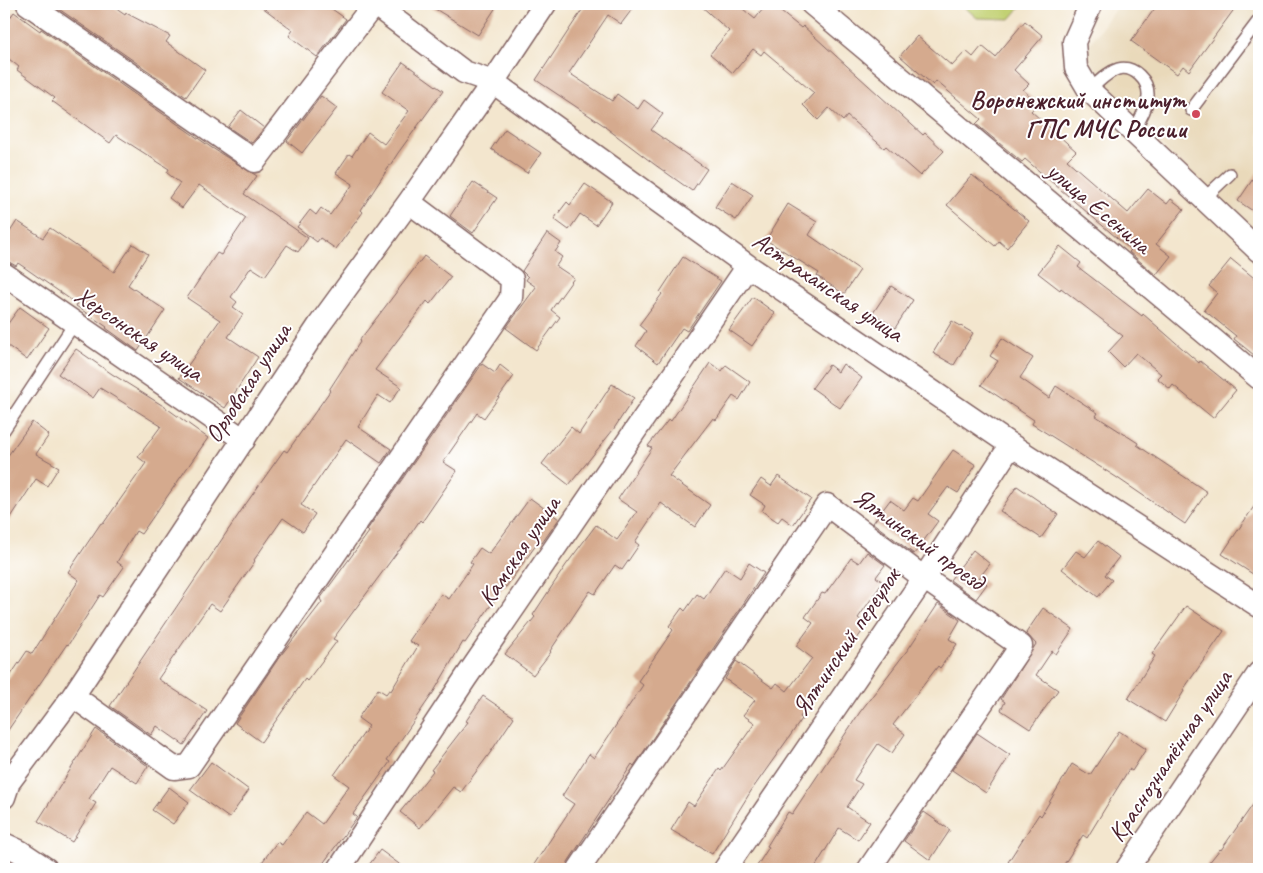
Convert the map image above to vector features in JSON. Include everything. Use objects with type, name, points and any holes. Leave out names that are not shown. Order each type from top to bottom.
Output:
[{"type":"street","points":[[28,4],[255,161],[374,4]]},
{"type":"street","name":"Астраханская улица","points":[[374,4],[464,72],[493,82],[748,266],[1011,445],[1259,606]]},
{"type":"street","name":"Орловская улица","points":[[6,786],[73,696],[320,324],[409,202],[545,4]]},
{"type":"street","name":"улица Есенина","points":[[812,4],[1259,378]]},
{"type":"street","points":[[1091,4],[1074,42],[1076,68],[1089,90],[1259,251]]},
{"type":"street","points":[[73,696],[174,768],[189,766],[511,298],[512,279],[409,202]]},
{"type":"street","name":"Камская улица","points":[[338,869],[470,671],[748,266]]},
{"type":"street","name":"Херсонская улица","points":[[4,274],[244,440]]},
{"type":"street","name":"Ялтинский переулок","points":[[724,869],[924,578],[1011,445]]},
{"type":"street","name":"Ялтинский проезд","points":[[579,869],[827,505],[924,578],[1021,646],[869,869]]},
{"type":"street","name":"Краснознамённая улица","points":[[1127,869],[1259,673]]},
{"type":"street","points":[[4,844],[19,851],[46,869]]},
{"type":"lane","points":[[1191,110],[1259,20]]},
{"type":"lane","points":[[1089,90],[1118,69],[1128,69],[1140,75],[1147,84],[1148,96],[1146,107],[1133,132]]},
{"type":"lane","points":[[1208,202],[1212,191],[1230,174]]},
{"type":"lane","points":[[4,430],[74,324]]},
{"type":"shaded area","name":"Воронежский институт ГПС МЧС России","points":[[1119,4],[1259,4],[1259,236],[1148,133],[1115,95],[1084,52]]},
{"type":"green space","points":[[961,4],[1023,4],[1010,19],[977,18]]},
{"type":"building","points":[[59,4],[109,4],[125,15],[126,13],[170,36],[166,42],[205,70],[186,97],[56,7]]},
{"type":"building","points":[[258,4],[325,4],[346,19],[317,57],[289,36],[293,30]]},
{"type":"building","points":[[427,4],[498,4],[478,35]]},
{"type":"building","points":[[586,4],[636,4],[621,24],[608,15],[569,73],[612,101],[617,94],[638,109],[644,100],[663,114],[651,130],[707,169],[692,191],[605,126],[536,80]]},
{"type":"building","points":[[699,4],[737,4],[755,19],[767,4],[771,4],[801,28],[803,26],[923,135],[925,133],[944,151],[920,176],[886,146],[884,148],[847,116],[843,121],[829,108],[818,120],[803,105],[814,93],[764,51],[761,55],[753,49],[733,73],[710,54],[729,31]]},
{"type":"building","points":[[1158,4],[1238,4],[1189,71],[1183,66],[1177,74],[1131,41]]},
{"type":"building","points":[[14,12],[212,148],[257,176],[244,194],[308,238],[298,252],[287,245],[265,276],[251,267],[231,297],[237,302],[233,307],[243,314],[228,337],[258,357],[225,408],[179,378],[220,320],[187,298],[217,253],[221,255],[246,218],[199,185],[182,208],[169,198],[180,183],[167,173],[169,169],[116,135],[110,143],[52,101],[55,98],[17,70],[19,67],[4,55],[4,26]]},
{"type":"building","points":[[1025,21],[1043,36],[1014,70],[1029,84],[1023,90],[1038,103],[1031,111],[1076,151],[1067,160],[1128,213],[1148,189],[1167,204],[1171,199],[1184,209],[1156,244],[1171,256],[1156,275],[1129,252],[1131,250],[1025,159],[1022,162],[976,124],[981,119],[936,81],[933,85],[900,56],[917,36],[952,66],[966,51],[973,57],[982,46],[995,57]]},
{"type":"building","points":[[403,62],[443,91],[398,153],[361,210],[363,212],[336,249],[320,238],[317,242],[297,227],[310,210],[316,215],[321,208],[330,215],[353,184],[336,173],[349,154],[352,156],[368,132],[384,144],[409,111],[382,92]]},
{"type":"building","points":[[321,96],[337,108],[302,153],[287,141]]},
{"type":"building","points":[[241,110],[264,128],[252,143],[228,127]]},
{"type":"building","points":[[505,129],[541,153],[527,173],[491,149]]},
{"type":"building","points":[[1259,170],[1259,215],[1238,201]]},
{"type":"building","points":[[972,175],[1029,221],[1007,248],[999,241],[995,246],[947,205]]},
{"type":"building","points":[[732,181],[753,195],[736,220],[715,207]]},
{"type":"building","points":[[473,182],[497,198],[473,233],[450,216]]},
{"type":"building","points":[[585,184],[612,202],[596,225],[580,214],[569,230],[554,219],[567,202],[570,205]]},
{"type":"building","points":[[788,204],[817,222],[809,235],[860,270],[844,294],[817,276],[819,273],[766,240]]},
{"type":"building","points":[[17,221],[43,238],[50,228],[114,272],[133,244],[148,254],[128,285],[165,310],[138,351],[76,306],[77,304],[18,263],[16,266],[4,259],[4,241]]},
{"type":"building","points":[[547,233],[561,243],[555,252],[562,257],[556,266],[574,278],[551,310],[560,317],[536,350],[506,328],[536,287],[526,280],[528,277],[522,271]]},
{"type":"building","points":[[1060,246],[1081,263],[1078,267],[1142,316],[1143,314],[1199,363],[1200,361],[1236,390],[1213,418],[1173,385],[1170,389],[1157,378],[1161,374],[1136,353],[1123,367],[1108,352],[1123,336],[1061,288],[1060,290],[1038,273]]},
{"type":"building","points":[[424,256],[451,277],[430,304],[427,301],[375,370],[401,387],[390,403],[378,395],[358,427],[391,449],[381,463],[346,439],[301,505],[315,514],[303,532],[283,518],[220,611],[210,604],[158,679],[207,711],[184,745],[157,726],[151,735],[110,706],[243,508],[284,450],[287,452],[330,391],[359,341]]},
{"type":"building","points":[[683,257],[721,281],[687,331],[682,328],[658,363],[636,346],[646,331],[639,325],[662,294],[660,292]]},
{"type":"building","points":[[1231,259],[1259,282],[1259,359],[1234,339],[1236,336],[1204,310],[1217,293],[1209,286]]},
{"type":"building","points":[[891,286],[913,300],[895,328],[873,313]]},
{"type":"building","points":[[753,297],[775,313],[752,346],[729,330]]},
{"type":"building","points":[[20,307],[49,328],[27,360],[4,343],[4,329]]},
{"type":"building","points":[[952,321],[973,333],[954,365],[933,353]]},
{"type":"building","points":[[1002,338],[1033,358],[1020,378],[1049,398],[1056,386],[1098,413],[1096,416],[1207,492],[1185,524],[1116,477],[1032,424],[1034,420],[981,385],[998,361],[990,356]]},
{"type":"building","points":[[76,349],[165,407],[208,438],[141,534],[136,531],[117,562],[124,567],[103,597],[100,595],[68,645],[4,736],[4,685],[27,651],[32,654],[79,580],[68,572],[101,523],[103,524],[146,463],[138,457],[161,426],[100,388],[93,398],[58,374]]},
{"type":"building","points":[[710,363],[722,371],[726,365],[750,382],[739,400],[733,396],[716,420],[713,418],[669,476],[710,505],[695,527],[661,503],[635,542],[639,545],[622,570],[615,565],[595,594],[590,591],[551,652],[533,675],[505,654],[535,617],[533,615],[566,565],[596,525],[617,540],[637,512],[618,499],[652,448],[648,446],[669,419],[671,421]]},
{"type":"building","points":[[482,364],[495,373],[500,365],[514,376],[484,418],[477,413],[443,462],[457,471],[422,522],[420,520],[333,639],[337,641],[307,681],[305,679],[261,742],[235,723],[278,659],[322,602],[320,599],[369,532],[367,530]]},
{"type":"building","points":[[843,364],[862,378],[840,408],[812,388],[829,365],[838,372]]},
{"type":"building","points":[[612,384],[634,398],[613,430],[569,485],[542,464],[571,427],[579,434]]},
{"type":"building","points":[[32,422],[49,435],[36,454],[59,467],[47,486],[36,479],[4,528],[4,461]]},
{"type":"building","points":[[953,450],[976,465],[958,493],[948,487],[928,514],[938,521],[914,554],[873,523],[890,500],[904,510],[913,498],[918,501]]},
{"type":"building","points":[[778,476],[811,499],[793,525],[782,517],[778,522],[762,511],[765,505],[750,495],[761,479],[771,486]]},
{"type":"building","points":[[1017,486],[1058,514],[1041,538],[1000,511]]},
{"type":"building","points":[[530,498],[559,519],[542,543],[539,541],[506,587],[504,586],[465,643],[463,642],[433,693],[387,760],[390,762],[353,814],[357,817],[319,869],[257,869],[277,842],[282,845],[306,812],[322,824],[349,786],[334,775],[369,726],[358,718],[378,689],[386,694],[389,690],[391,691],[418,646],[409,641],[441,594],[449,599],[473,564],[470,562],[480,548],[489,554]]},
{"type":"building","points":[[1259,499],[1259,578],[1222,554]]},
{"type":"building","points":[[1098,541],[1119,557],[1105,575],[1112,580],[1098,597],[1062,569],[1076,551],[1085,557]]},
{"type":"building","points":[[973,550],[990,564],[979,578],[987,584],[976,599],[950,580]]},
{"type":"building","points":[[867,552],[885,565],[876,577],[883,582],[858,618],[867,625],[800,717],[802,719],[751,791],[712,854],[671,830],[688,802],[694,806],[719,769],[721,771],[755,723],[743,715],[755,700],[725,679],[736,661],[773,688],[777,683],[787,691],[812,658],[796,646],[813,623],[805,617],[822,593],[825,594],[851,558],[859,563]]},
{"type":"building","points":[[749,563],[764,573],[634,766],[632,764],[568,862],[566,869],[531,869],[574,804],[562,796],[589,754],[594,758],[643,685],[638,681],[673,630],[669,626],[682,608],[685,611],[697,594],[704,599],[725,568],[740,578]]},
{"type":"building","points":[[938,604],[960,620],[949,639],[957,644],[940,668],[938,666],[893,725],[905,734],[892,753],[878,744],[854,780],[862,784],[847,807],[870,822],[858,840],[839,828],[814,869],[755,869],[788,812],[792,814],[860,712],[909,648]]},
{"type":"building","points":[[1186,606],[1224,631],[1183,690],[1165,722],[1128,699],[1155,656],[1152,654]]},
{"type":"building","points":[[1043,608],[1073,629],[1056,654],[1052,651],[1036,675],[1058,690],[1030,729],[1001,710],[1005,702],[1001,699],[1036,644],[1026,633]]},
{"type":"building","points":[[483,696],[514,717],[461,792],[453,787],[420,828],[400,812],[433,771],[431,770],[468,722],[466,721]]},
{"type":"building","points":[[96,729],[148,766],[137,783],[110,766],[89,799],[96,803],[72,842],[38,821]]},
{"type":"building","points":[[1119,731],[1146,749],[1132,771],[1129,769],[1087,838],[1083,835],[1061,869],[1020,869],[1008,862],[1039,814],[1041,816],[1072,764],[1090,775]]},
{"type":"building","points":[[977,733],[1010,755],[986,793],[952,770]]},
{"type":"building","points":[[211,762],[249,790],[229,818],[190,790]]},
{"type":"building","points":[[169,787],[189,802],[173,824],[152,810]]},
{"type":"building","points":[[1259,796],[1259,869],[1204,869],[1221,850]]},
{"type":"building","points":[[924,812],[950,830],[930,860],[904,841]]},
{"type":"building","points":[[380,850],[406,869],[366,869]]},
{"type":"place","name":"Воронежский институт ГПС МЧС России","points":[[1196,114]]}]
